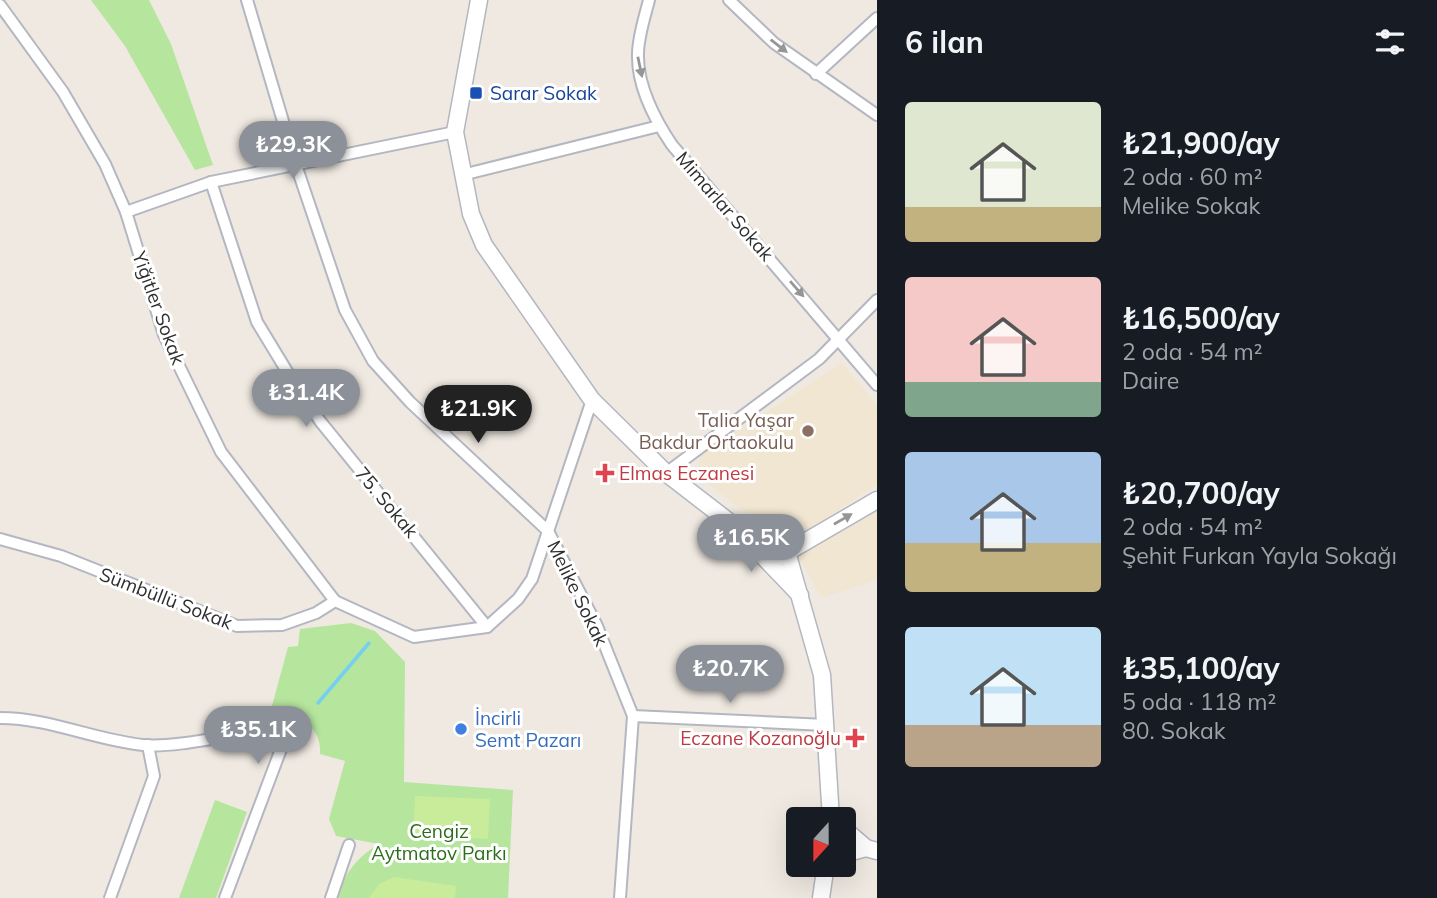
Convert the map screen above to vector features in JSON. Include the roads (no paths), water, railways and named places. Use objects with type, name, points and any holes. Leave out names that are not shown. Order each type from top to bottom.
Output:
[{"type":"main road","points":[[479,0],[455,132],[471,214],[484,245],[592,400],[666,473],[732,524],[787,552],[818,658],[826,725],[830,807]]},
{"type":"main road","points":[[768,565],[877,500]]},
{"type":"main road","points":[[732,524],[768,565],[800,595]]},
{"type":"main road","points":[[856,838],[871,849]]},
{"type":"main road","points":[[821,898],[824,877]]},
{"type":"street","name":"Melike Sokak","points":[[247,0],[296,165],[345,310],[373,361],[410,402],[548,531],[597,626],[633,716],[620,898]]},
{"type":"street","name":"Mimarlar Sokak","points":[[649,0],[637,54],[647,99],[659,126],[672,145],[877,385]]},
{"type":"street","points":[[729,0],[774,43],[877,116]]},
{"type":"street","name":"Yiğitler Sokak","points":[[0,5],[63,92],[105,164],[126,212],[164,335],[221,452],[335,601]]},
{"type":"street","points":[[816,74],[877,18]]},
{"type":"street","points":[[462,174],[659,126]]},
{"type":"street","points":[[126,212],[211,182],[455,132]]},
{"type":"street","name":"75. Sokak","points":[[211,182],[257,322],[293,383],[320,421],[488,627]]},
{"type":"street","points":[[666,473],[819,359],[877,300]]},
{"type":"street","points":[[335,601],[414,637],[488,627],[518,600],[532,579],[592,400]]},
{"type":"street","name":"Sümbüllü Sokak","points":[[0,539],[61,556],[237,626],[282,625],[316,613],[335,601]]},
{"type":"street","points":[[633,716],[826,725]]},
{"type":"street","points":[[0,718],[55,724],[119,742],[148,745],[261,731],[277,735],[281,741],[281,749],[225,898]]},
{"type":"street","points":[[110,898],[154,776],[148,745]]},
{"type":"street","points":[[331,898],[349,845]]},
{"type":"waterway","points":[[318,703],[369,643]]},
{"type":"place","name":"Sarar Sokak","points":[[476,93]]},
{"type":"place","name":"Talia Yaşar Bakdur Ortaokulu","points":[[808,431]]},
{"type":"place","name":"Elmas Eczanesi","points":[[605,473]]},
{"type":"place","name":"İncirli Semt Pazarı","points":[[461,729]]},
{"type":"place","name":"Eczane Kozanoğlu","points":[[855,738]]},
{"type":"park label","name":"Cengiz Aytmatov Parkı","points":[[439,842]]}]
